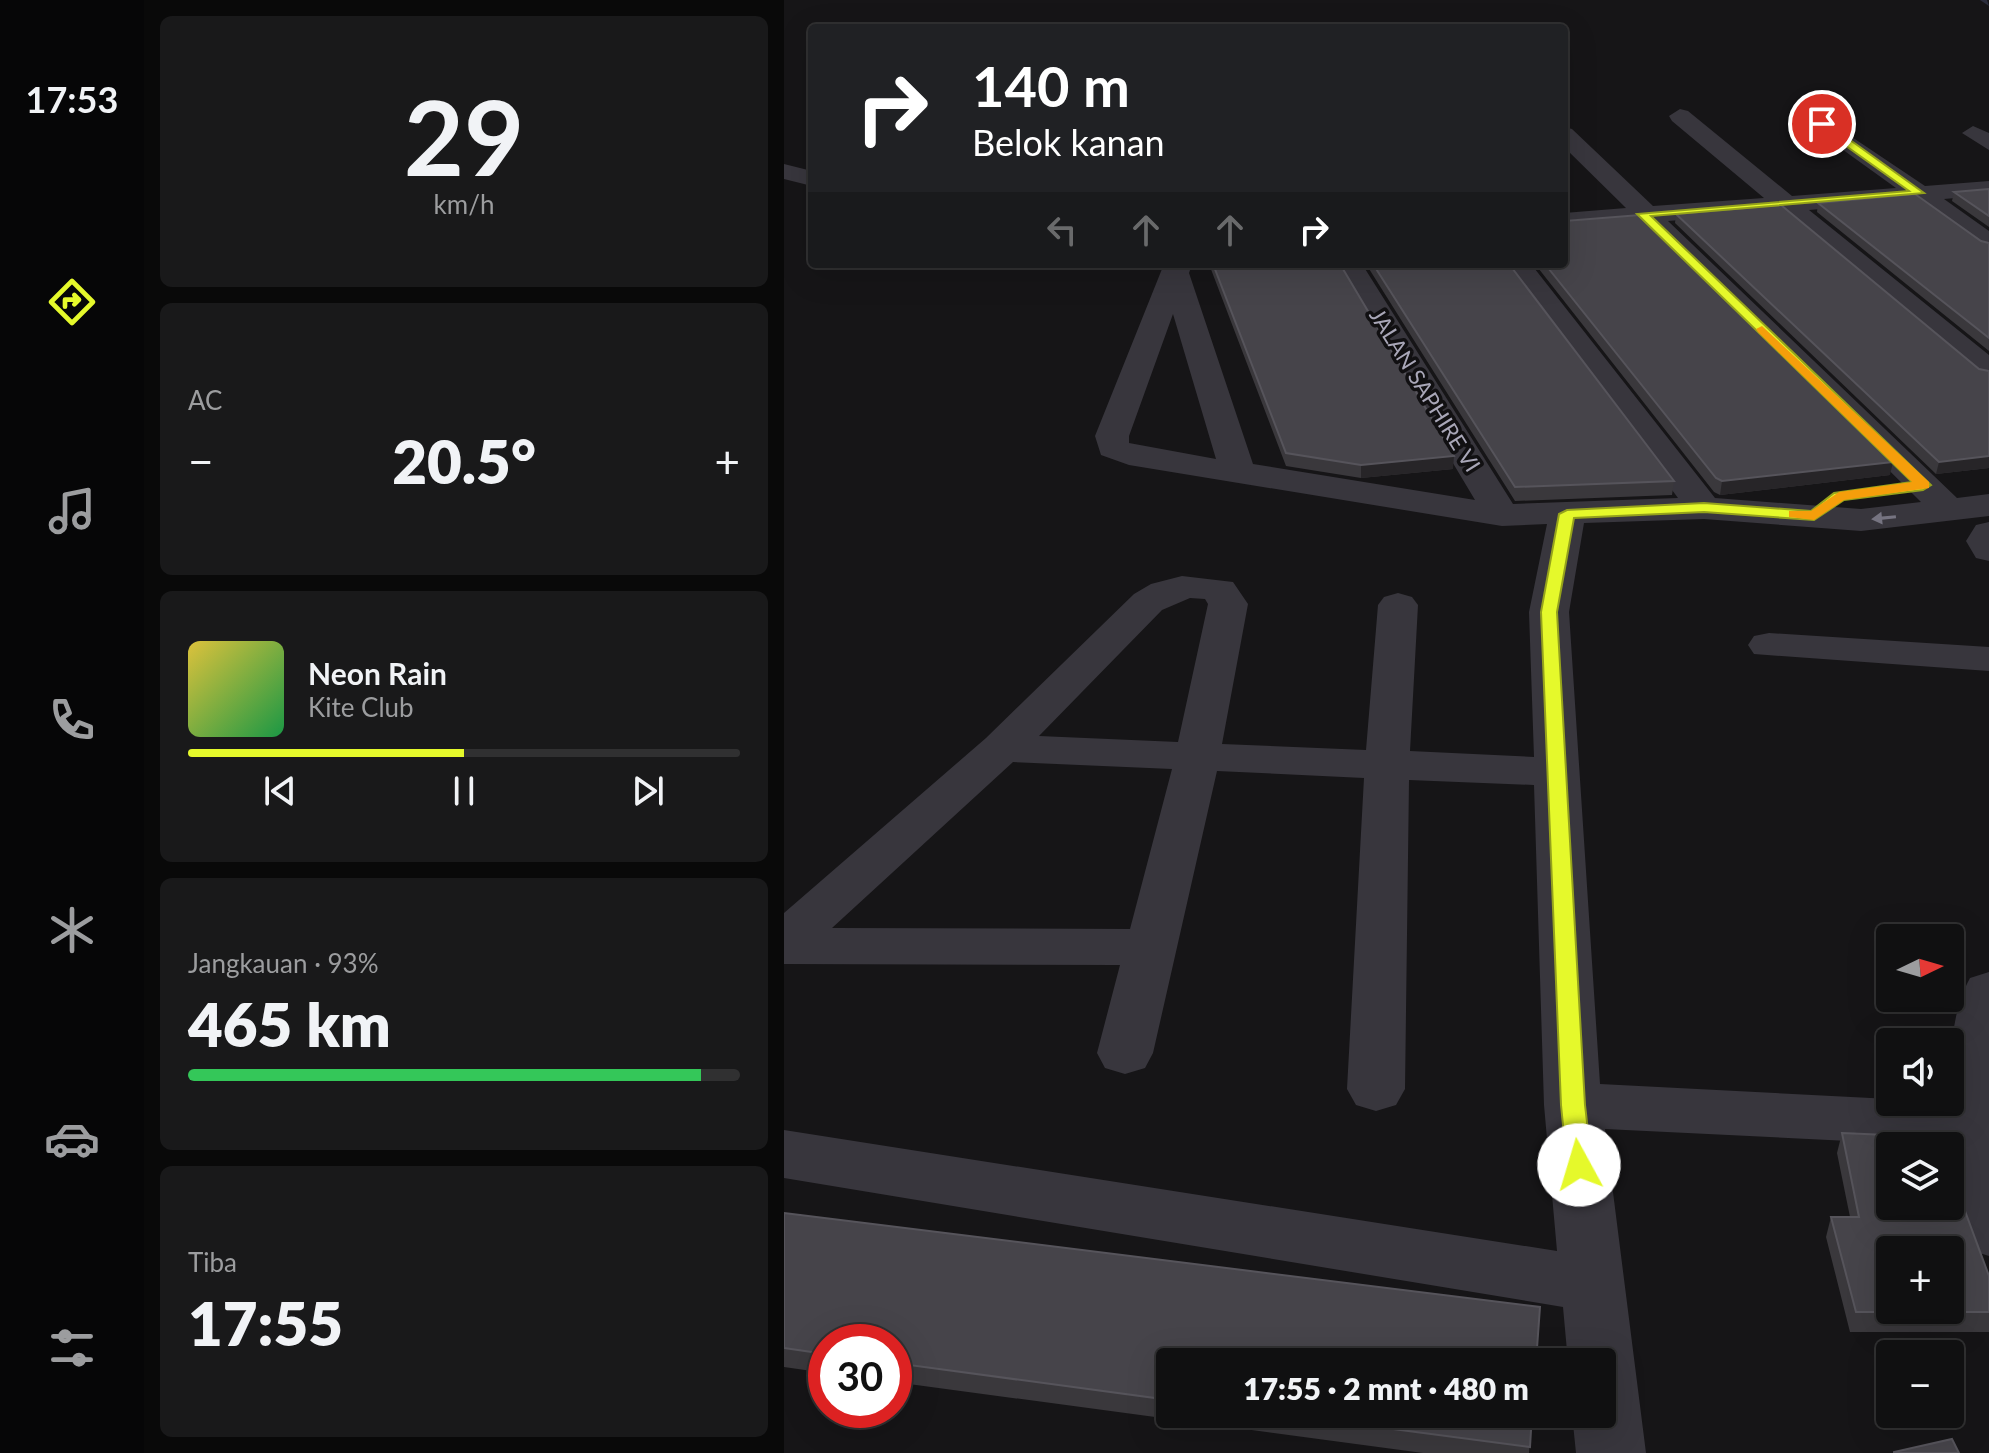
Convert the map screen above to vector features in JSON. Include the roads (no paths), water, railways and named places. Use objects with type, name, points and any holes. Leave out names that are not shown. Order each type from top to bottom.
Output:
[{"type":"street","points":[[1680,116],[1989,371]]},
{"type":"street","points":[[1822,124],[1989,243]]},
{"type":"street","points":[[1568,138],[1949,510]]},
{"type":"street","points":[[784,171],[808,178]]},
{"type":"street","points":[[1568,221],[1989,188]]},
{"type":"street","points":[[1176,268],[1238,473]]},
{"type":"street","points":[[1176,268],[1112,436],[1113,448],[1129,455],[1502,515],[1704,508],[1861,520],[1989,505]]},
{"type":"street","name":"JALAN SAPHIRE VI","points":[[1350,268],[1502,515]]},
{"type":"street","points":[[1520,268],[1704,508]]},
{"type":"street","points":[[1814,516],[1839,497],[1989,478]]},
{"type":"street","points":[[1567,514],[1549,612],[1573,1105],[1599,1348]]},
{"type":"street","points":[[1989,533],[1985,541],[1989,550]]},
{"type":"street","points":[[784,944],[1002,748],[1148,602],[1167,589],[1193,586],[1219,590],[1228,604],[1197,758],[1125,1053]]},
{"type":"street","points":[[1376,1089],[1387,764],[1398,605]]},
{"type":"street","points":[[1769,645],[1989,659]]},
{"type":"street","points":[[1002,748],[1559,772]]},
{"type":"street","points":[[784,944],[1150,947]]},
{"type":"street","points":[[1989,992],[1977,1127],[1989,1230]]},
{"type":"street","points":[[1573,1105],[1977,1127]]},
{"type":"street","points":[[784,1154],[1592,1284]]},
{"type":"street","points":[[1608,1428],[1611,1453]]},
{"type":"waterway","points":[[1983,0],[1989,4]]}]
